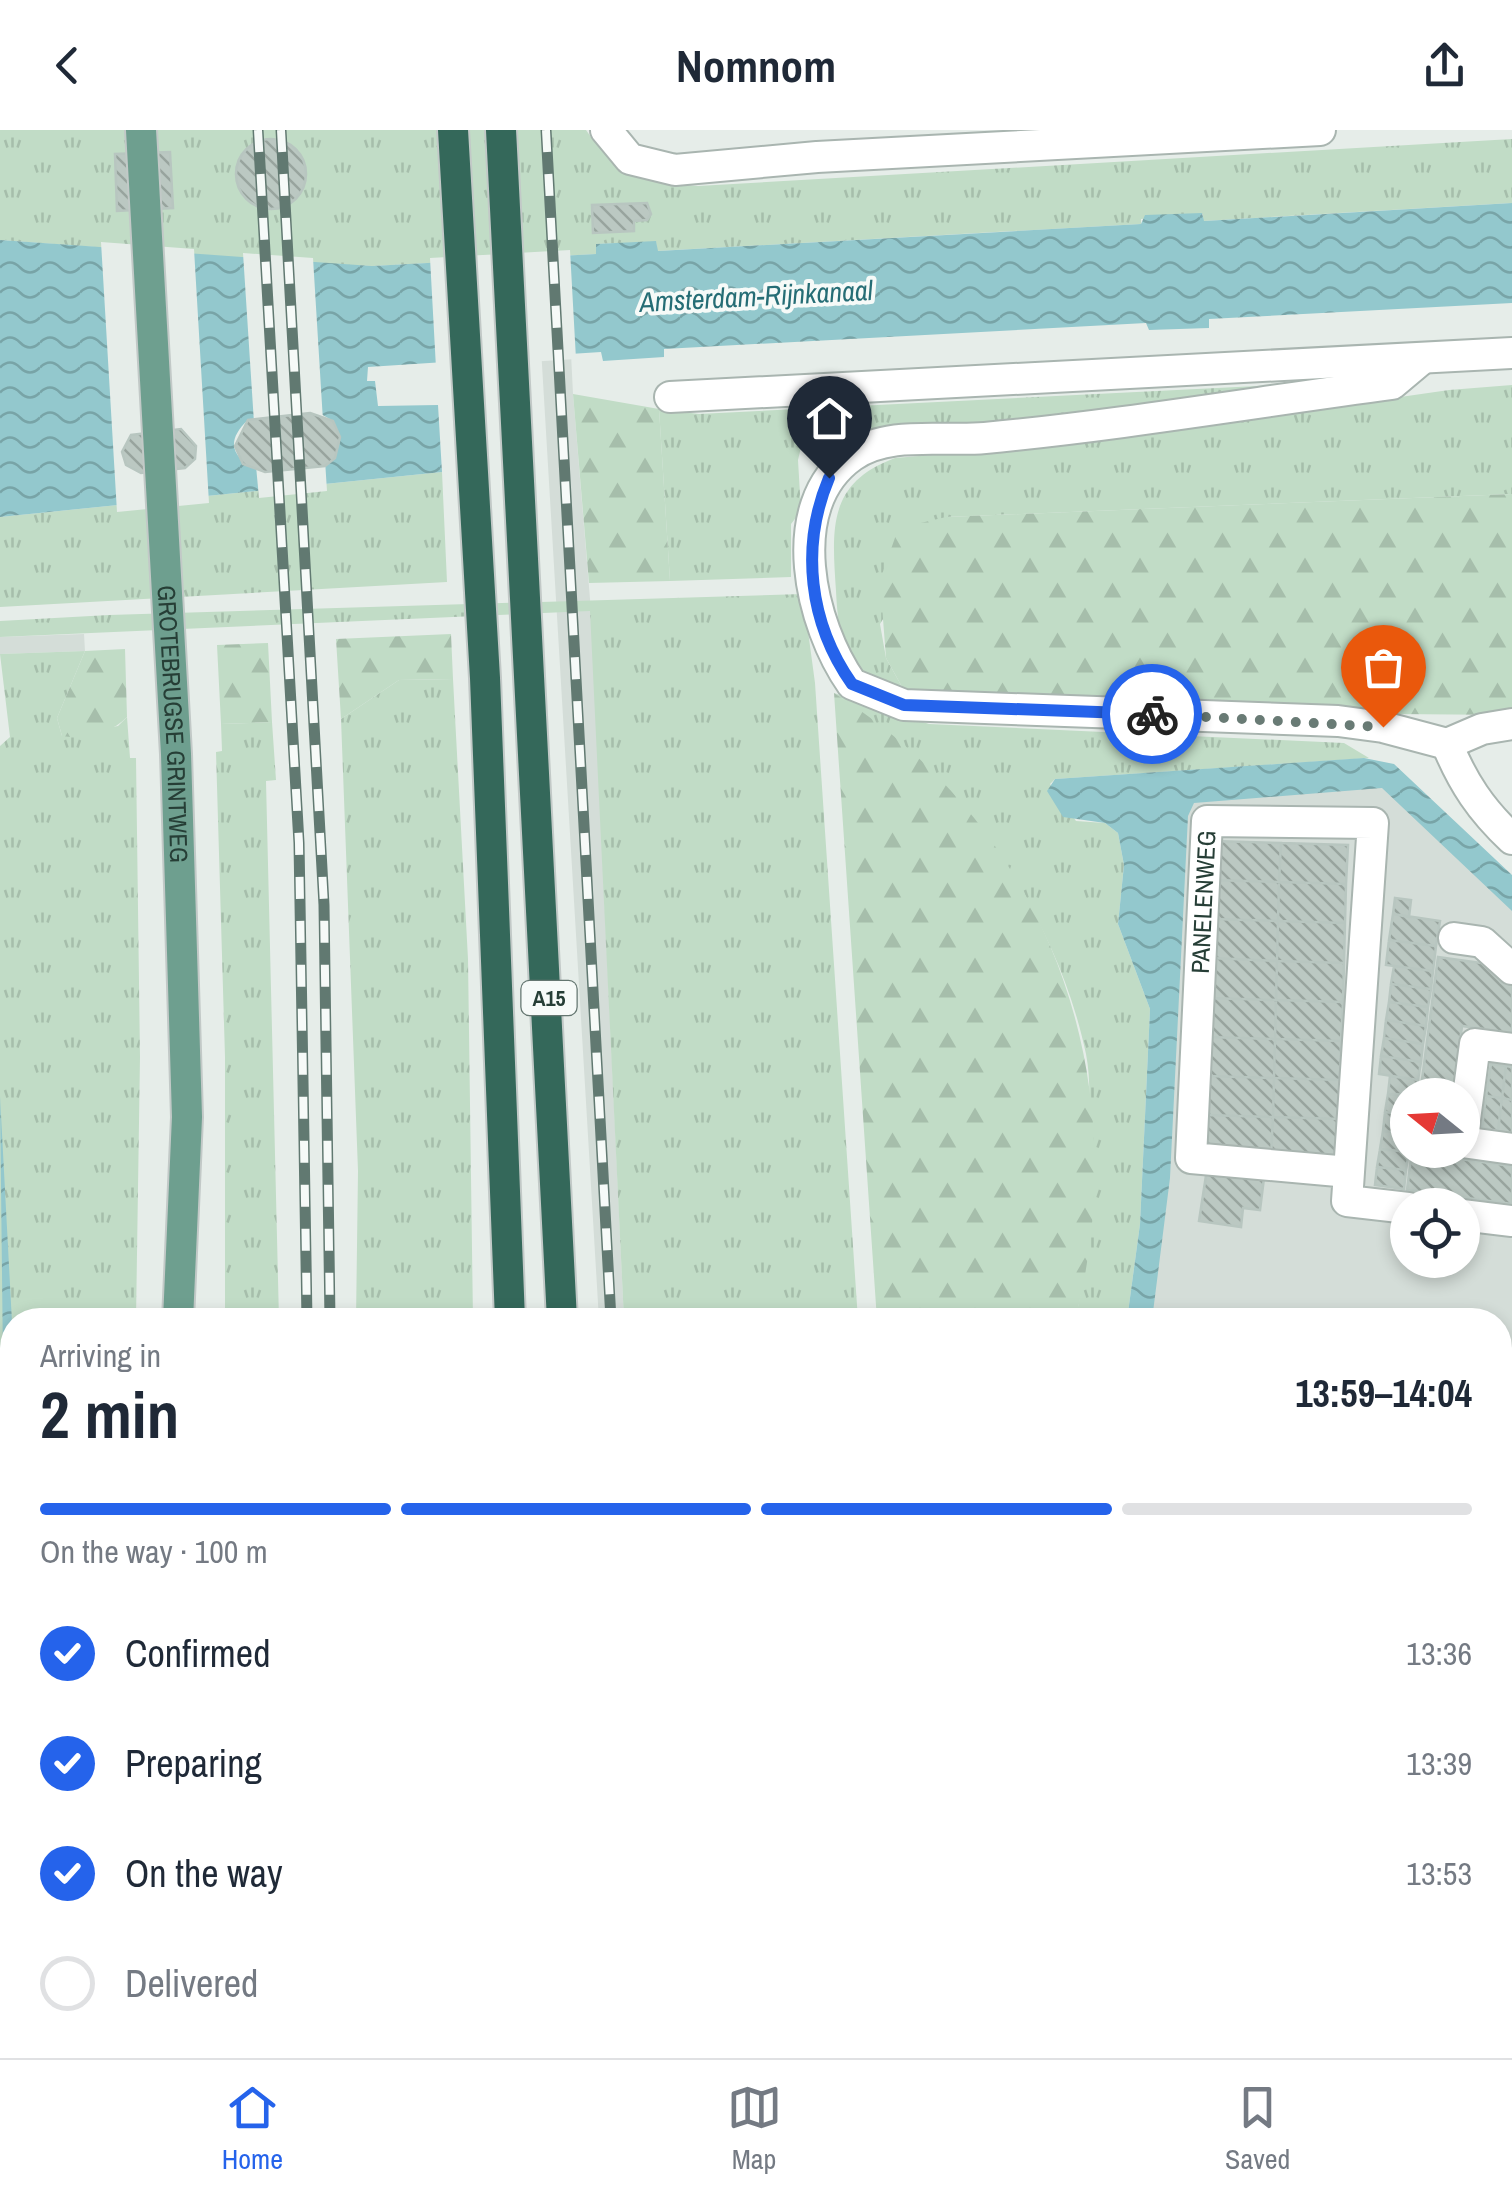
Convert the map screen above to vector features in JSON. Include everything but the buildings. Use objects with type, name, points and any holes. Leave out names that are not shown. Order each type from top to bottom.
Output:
[{"type":"highway","name":"A15","points":[[453,130],[485,678],[510,1308]]},
{"type":"highway","name":"A15","points":[[502,130],[561,1308]]},
{"type":"main road","name":"GROTEBRUGSE GRINTWEG","points":[[141,130],[176,754],[187,1117],[179,1308]]},
{"type":"street","points":[[606,130],[630,159],[676,170],[816,157],[1320,130]]},
{"type":"street","points":[[670,397],[1512,353]]},
{"type":"street","points":[[1423,358],[1392,384],[983,438],[883,442],[853,455],[829,478],[816,509],[810,542],[812,584],[825,633],[852,684],[904,705],[1338,721],[1383,727],[1447,744],[1482,730],[1512,724]]},
{"type":"street","points":[[1447,744],[1462,781],[1485,813],[1512,838]]},
{"type":"street","name":"PANELENWEG","points":[[1348,1186],[1372,823],[1207,821],[1190,1158],[1348,1186],[1390,1201]]},
{"type":"street","points":[[1454,938],[1482,942],[1512,970]]},
{"type":"street","points":[[1470,1078],[1475,1044],[1512,1049]]},
{"type":"street","points":[[1480,1145],[1512,1149]]},
{"type":"street","points":[[1480,1217],[1512,1221]]},
{"type":"shaded area","points":[[528,130],[560,130],[573,394],[591,611],[623,1308],[598,1308]]},
{"type":"shaded area","points":[[84,634],[85,651],[0,654],[0,637]]},
{"type":"shaded area","points":[[1386,772],[1512,881],[1512,1308],[1140,1308],[1184,792]]},
{"type":"green space","points":[[0,130],[586,130],[609,157],[634,173],[698,186],[1512,139],[1512,203],[1203,221],[1203,214],[1141,219],[1141,224],[657,251],[656,242],[596,244],[597,254],[372,266],[0,240]],"holes":[[[266,139],[292,146],[306,169],[299,195],[276,209],[250,202],[236,179],[243,153]],[[170,152],[173,208],[117,211],[115,155]]]},
{"type":"green space","points":[[1356,381],[1025,431],[802,443],[798,460],[801,511],[791,524],[791,577],[670,581],[659,409],[699,414]]},
{"type":"green space","points":[[1512,385],[1512,494],[946,517],[880,624],[886,658],[906,694],[870,681],[848,659],[836,600],[835,528],[845,495],[857,481],[895,458],[1089,442],[1449,390]]},
{"type":"green space","points":[[573,394],[659,409],[670,581],[589,583]]},
{"type":"green space","points":[[442,472],[447,582],[0,607],[0,517]]},
{"type":"green space","points":[[1512,494],[1512,715],[1275,713],[906,694],[886,658],[880,580],[896,535],[908,526],[946,517]]},
{"type":"green space","points":[[803,594],[815,683],[857,1308],[623,1308],[590,611],[0,637],[0,621]]},
{"type":"green space","points":[[451,634],[453,679],[399,680],[341,719],[336,639]]},
{"type":"green space","points":[[268,643],[272,722],[221,724],[217,645]]},
{"type":"green space","points":[[125,649],[127,717],[97,734],[62,736],[57,718],[85,651]]},
{"type":"green space","points":[[85,651],[57,718],[62,736],[118,726],[127,717],[130,758],[136,758],[140,1057],[136,1308],[0,1308],[0,746],[10,737],[0,654]]},
{"type":"green space","points":[[453,679],[468,959],[473,1308],[356,1308],[358,1171],[341,719],[399,680]]},
{"type":"green space","points":[[834,693],[929,724],[1344,743],[1369,758],[1055,779],[1050,784],[1076,821],[1105,823],[1118,833],[1124,865],[1118,924],[1150,1009],[1140,1224],[1129,1308],[1077,1308],[1086,1245],[1089,1082],[1086,1054],[1071,1000],[1051,948],[1025,897],[960,805],[879,726]]},
{"type":"green space","points":[[834,693],[908,749],[971,814],[1021,887],[1058,966],[1083,1051],[1094,1139],[1092,1229],[1077,1308],[876,1308]]},
{"type":"green space","points":[[272,722],[276,780],[266,781],[279,1308],[225,1308],[225,1057],[216,752],[222,751],[221,724]]},
{"type":"water","name":"Amsterdam-Rijnkanaal","points":[[1512,203],[1512,303],[1209,319],[1209,328],[1149,330],[1146,323],[664,349],[664,357],[603,361],[601,352],[368,367],[367,381],[375,381],[378,406],[438,405],[442,472],[0,517],[0,240],[372,266],[596,254],[596,244],[656,241],[658,251],[1141,224],[1145,215],[1202,213],[1204,221]],"holes":[[[321,414],[333,421],[340,437],[334,455],[317,467],[295,472],[272,471],[251,465],[237,454],[235,439],[248,420]]]},
{"type":"water","points":[[1364,758],[1394,764],[1512,875],[1512,911],[1382,788],[1194,803],[1188,816],[1170,1178],[1154,1308],[1129,1308],[1140,1224],[1150,1009],[1118,924],[1124,865],[1118,833],[1105,823],[1063,817],[1047,791],[1055,779]]},
{"type":"water","points":[[0,1096],[11,1308],[2,1308]]},
{"type":"pier","points":[[101,242],[194,249],[209,503],[117,512]]},
{"type":"pier","points":[[570,250],[576,359],[436,368],[430,258]]},
{"type":"pier","points":[[243,253],[313,258],[323,421],[254,423]]},
{"type":"pier","points":[[325,460],[327,491],[259,498],[256,466]]},
{"type":"railway","points":[[258,130],[299,843],[307,1308]]},
{"type":"railway","points":[[281,130],[324,905],[330,1308]]},
{"type":"railway","points":[[546,130],[610,1308]]},
{"type":"way so far","points":[[1152,714],[1338,721],[1383,727]]},
{"type":"route","points":[[829,478],[816,509],[810,542],[812,584],[825,633],[838,664],[852,684],[872,696],[904,705],[1152,714]]}]
